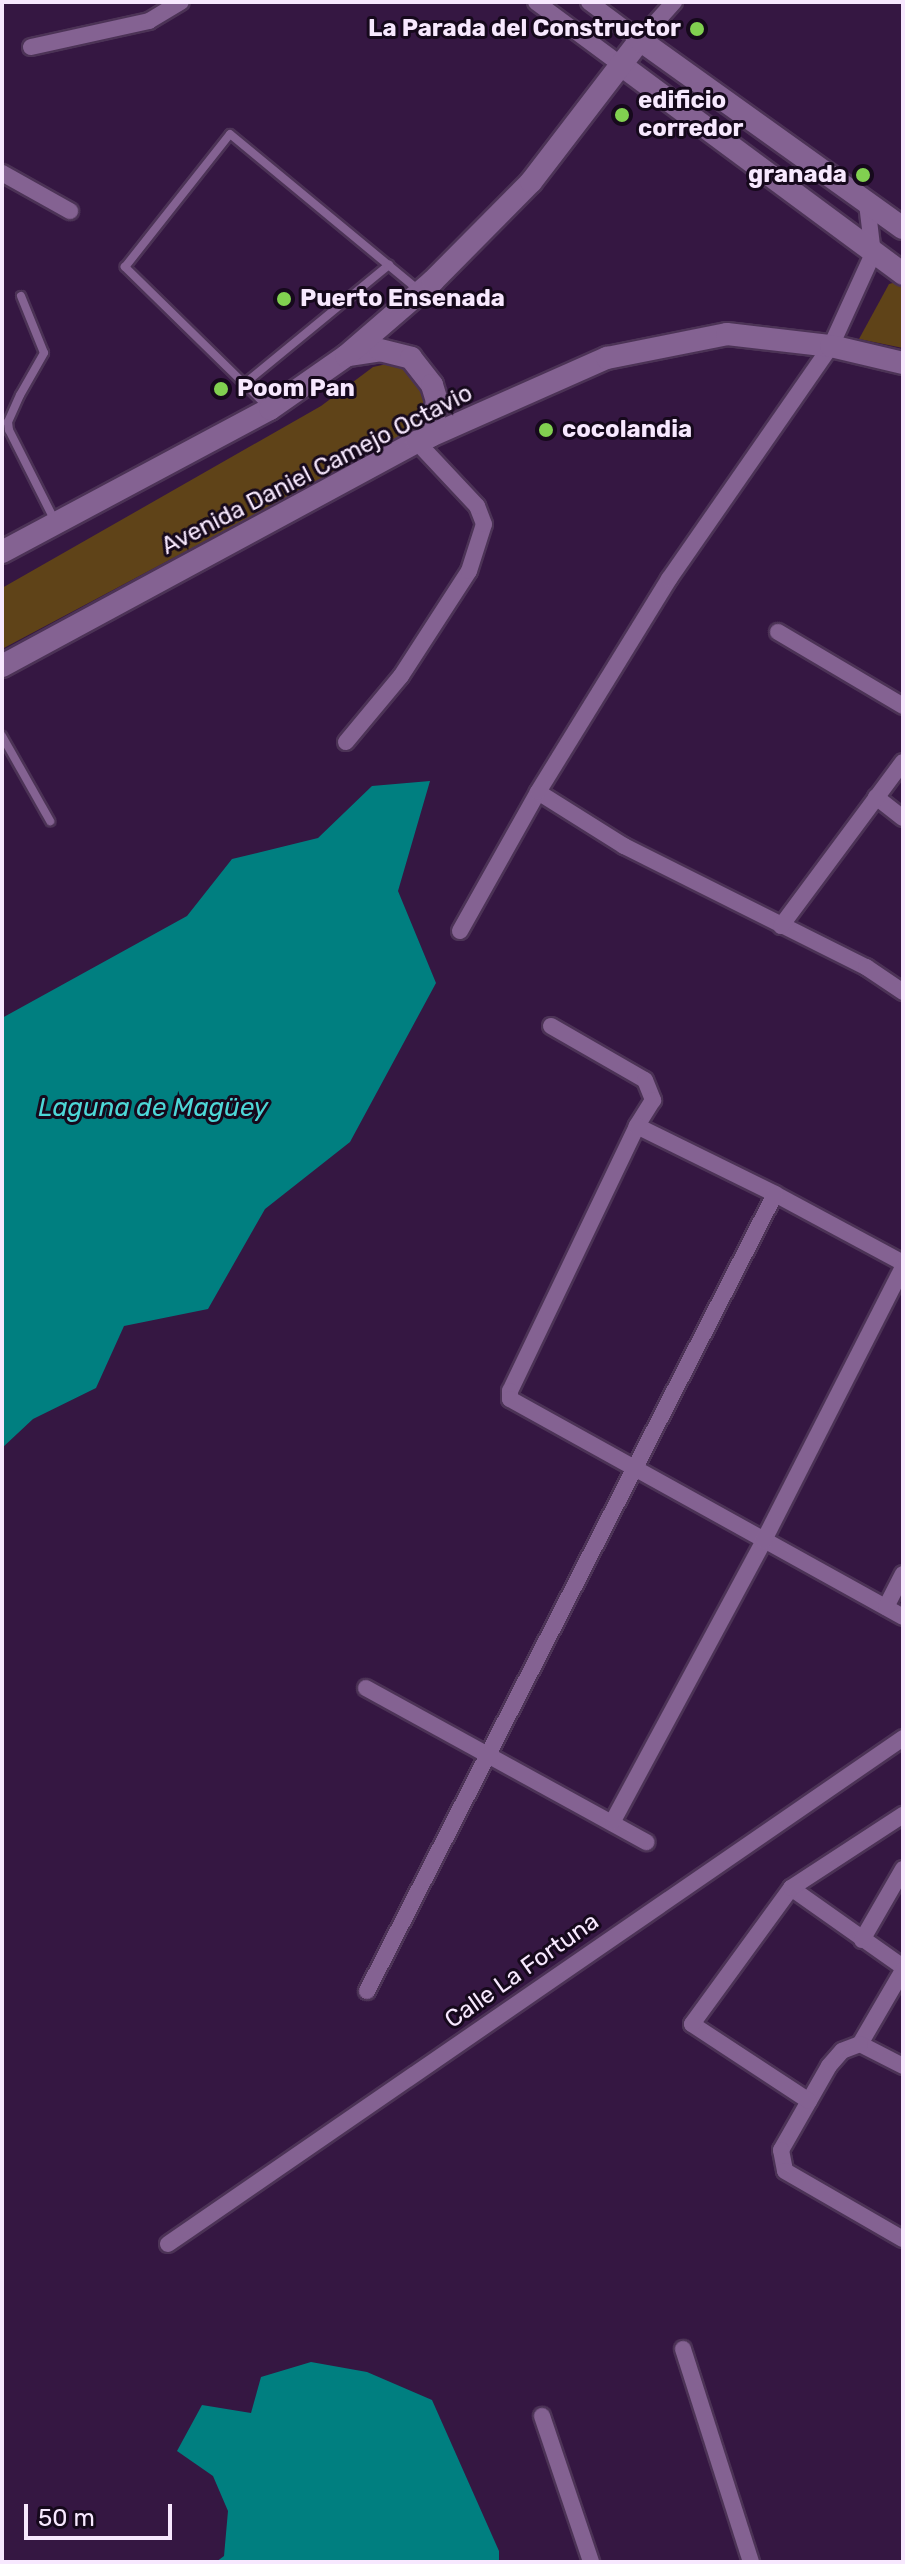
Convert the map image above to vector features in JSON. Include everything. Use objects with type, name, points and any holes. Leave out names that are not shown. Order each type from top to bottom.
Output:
[{"type":"main road","points":[[2,552],[270,409],[346,356],[420,291],[531,182],[640,40],[867,204],[902,225]]},
{"type":"main road","points":[[621,65],[903,274]]},
{"type":"main road","name":"Avenida Daniel Camejo Octavio","points":[[2,666],[424,439],[607,358],[727,334],[831,346],[903,363]]},
{"type":"main road","points":[[346,356],[380,350],[411,358],[432,385],[437,401],[424,439]]},
{"type":"street","points":[[31,47],[149,21],[181,2]]},
{"type":"street","points":[[536,2],[621,65]]},
{"type":"street","points":[[589,2],[640,40],[674,2]]},
{"type":"street","points":[[2,173],[70,211]]},
{"type":"street","points":[[460,931],[538,792],[669,579],[831,346],[873,254],[867,204]]},
{"type":"street","points":[[346,742],[401,676],[469,571],[484,524],[477,506],[424,439]]},
{"type":"street","points":[[778,632],[903,706]]},
{"type":"street","points":[[781,926],[903,762]]},
{"type":"street","points":[[538,792],[624,846],[866,967],[903,992]]},
{"type":"street","points":[[876,797],[903,818]]},
{"type":"street","points":[[551,1026],[645,1080],[653,1100],[637,1126],[510,1391],[510,1399],[903,1617]]},
{"type":"street","points":[[613,1821],[764,1540],[903,1265],[775,1194],[637,1126]]},
{"type":"street","points":[[367,1991],[775,1194]]},
{"type":"street","points":[[886,1607],[903,1574]]},
{"type":"street","points":[[366,1688],[613,1821],[646,1842]]},
{"type":"street","name":"Calle La Fortuna","points":[[168,2244],[903,1738]]},
{"type":"street","points":[[809,2101],[692,2024],[791,1888],[903,1815]]},
{"type":"street","points":[[862,1940],[903,1869]]},
{"type":"street","points":[[791,1888],[903,1969],[860,2044],[842,2051],[829,2066],[781,2150],[785,2171],[903,2239]]},
{"type":"street","points":[[860,2044],[903,2066]]},
{"type":"street","points":[[683,2349],[751,2562]]},
{"type":"street","points":[[542,2416],[591,2562]]},
{"type":"lane","points":[[270,409],[125,267],[230,134],[420,291]]},
{"type":"lane","points":[[244,384],[389,265]]},
{"type":"lane","points":[[21,296],[44,353],[20,395],[8,422],[9,430],[56,523]]},
{"type":"lane","points":[[2,736],[50,821]]},
{"type":"shaded area","points":[[903,280],[903,348],[859,339],[889,284]]},
{"type":"shaded area","points":[[396,362],[410,365],[428,400],[425,416],[414,430],[2,649],[2,588],[321,406],[373,367]]},
{"type":"water","name":"Laguna de Magüey","points":[[430,781],[398,891],[436,983],[350,1142],[265,1209],[208,1309],[124,1326],[96,1388],[33,1419],[2,1448],[2,1018],[187,916],[232,859],[318,838],[372,786]]},
{"type":"water","points":[[311,2362],[367,2372],[432,2400],[499,2551],[499,2562],[216,2562],[224,2556],[228,2511],[213,2476],[177,2451],[202,2405],[251,2413],[261,2377]]},
{"type":"place","name":"La Parada del Constructor","points":[[697,29]]},
{"type":"place","name":"edificio corredor","points":[[622,115]]},
{"type":"place","name":"granada","points":[[863,175]]},
{"type":"place","name":"Puerto Ensenada","points":[[284,299]]},
{"type":"place","name":"Poom Pan","points":[[221,389]]},
{"type":"place","name":"cocolandia","points":[[546,430]]}]
